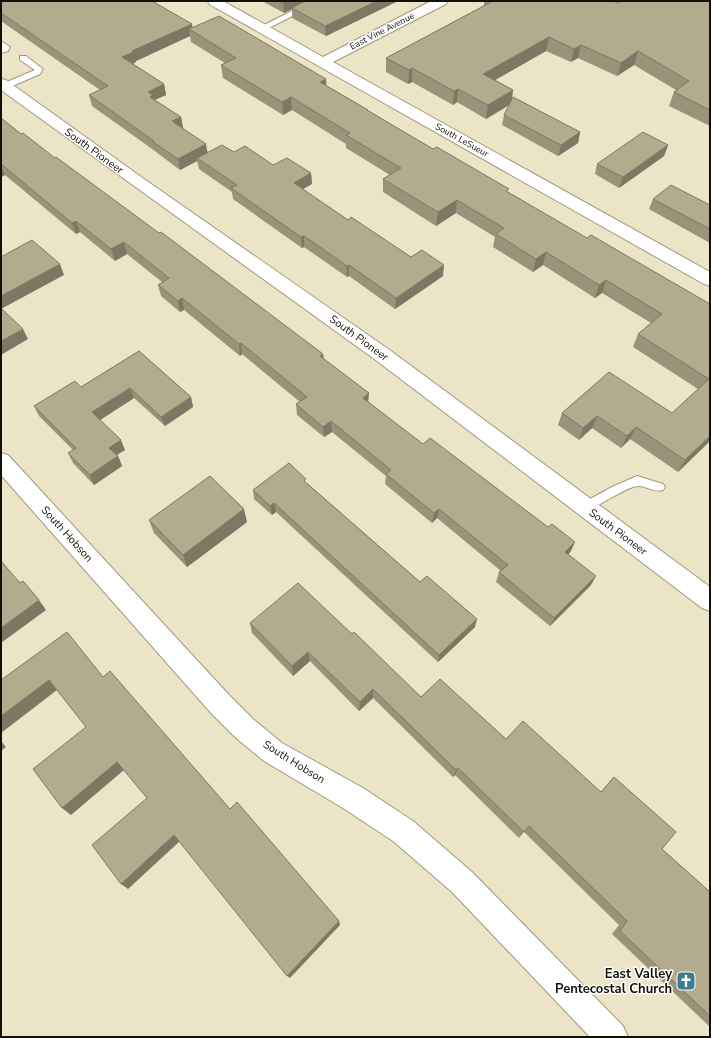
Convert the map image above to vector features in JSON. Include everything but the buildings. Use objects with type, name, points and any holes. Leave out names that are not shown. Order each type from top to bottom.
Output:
[{"type":"street","name":"South LeSueur","points":[[214,1],[710,280]]},
{"type":"street","name":"East Vine Avenue","points":[[322,62],[441,1]]},
{"type":"street","name":"South Pioneer","points":[[3,84],[138,182],[384,356],[710,602]]},
{"type":"street","name":"South Hobson","points":[[1,461],[153,630],[244,728],[273,752],[353,798],[403,831],[462,882],[612,1037]]},
{"type":"lane","points":[[262,28],[318,1]]},
{"type":"lane","points":[[1,43],[6,46],[5,49],[1,51]]},
{"type":"lane","points":[[3,84],[37,72],[39,69],[23,58]]},
{"type":"lane","points":[[585,507],[616,490],[637,481],[658,487]]},
{"type":"place","name":"East Valley Pentecostal Church","points":[[686,981]]}]
